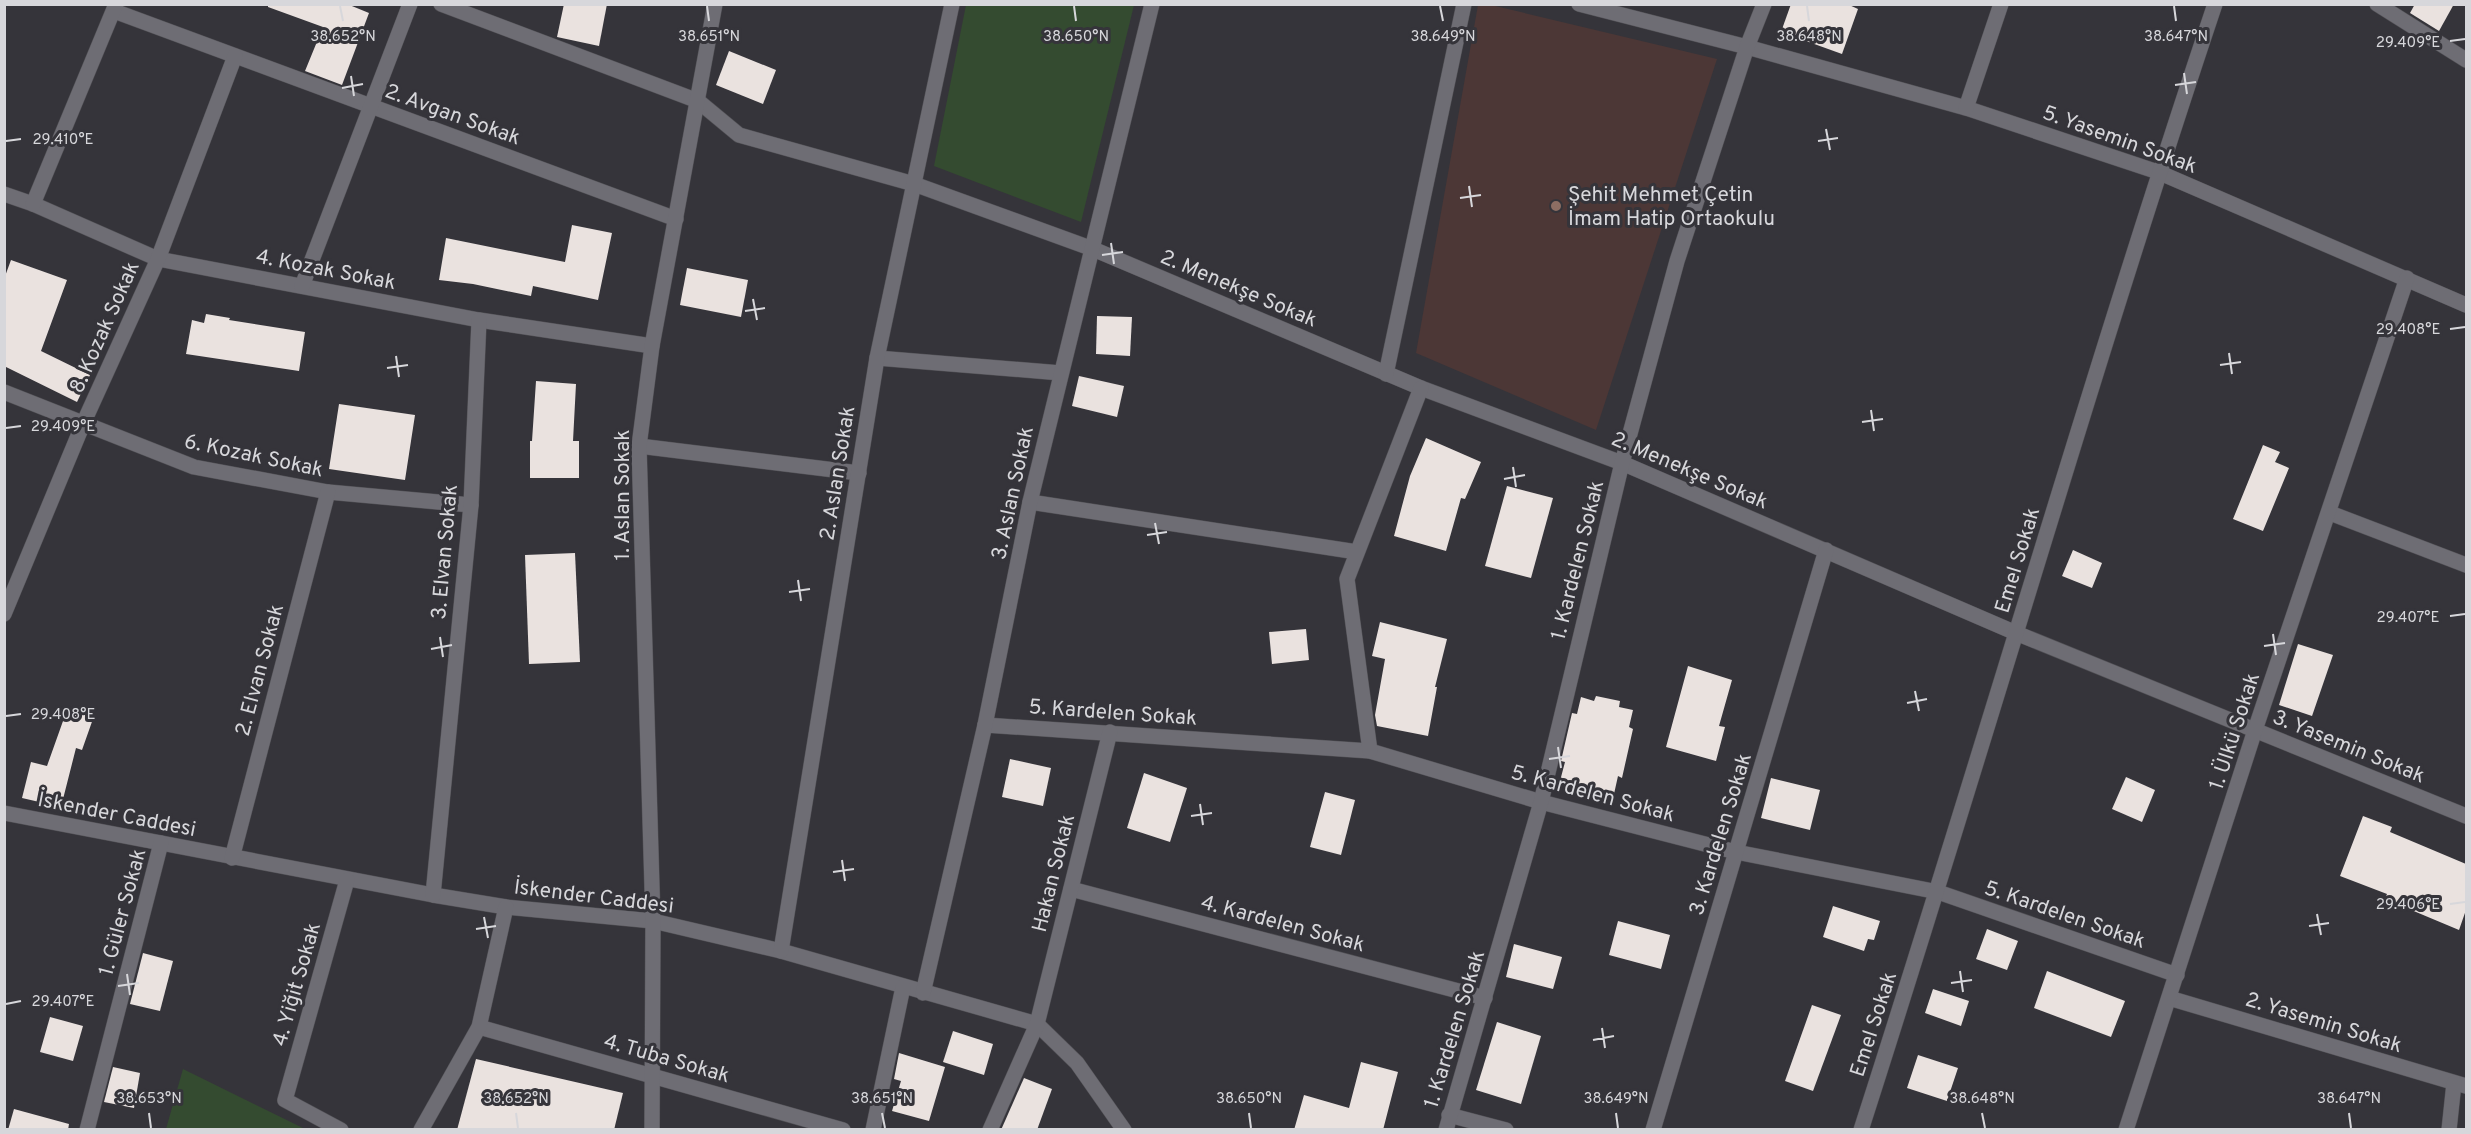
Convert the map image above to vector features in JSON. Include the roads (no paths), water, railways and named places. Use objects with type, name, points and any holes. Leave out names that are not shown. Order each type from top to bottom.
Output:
[{"type":"street","points":[[302,286],[410,4]]},
{"type":"street","name":"2. Menekşe Sokak","points":[[441,4],[698,101],[739,135],[914,184],[1093,249],[1386,374],[1622,464],[2016,633]]},
{"type":"street","name":"1. Aslan Sokak","points":[[652,1130],[653,921],[639,446],[652,346],[715,4]]},
{"type":"street","name":"2. Aslan Sokak","points":[[781,951],[877,358],[952,4]]},
{"type":"street","name":"3. Aslan Sokak","points":[[923,993],[985,724],[1030,502],[1152,4]]},
{"type":"street","points":[[1386,374],[1464,4]]},
{"type":"street","name":"5. Yasemin Sokak","points":[[1579,4],[1747,47],[1966,108],[2158,172],[2466,305]]},
{"type":"street","name":"1. Kardelen Sokak","points":[[1448,1122],[1541,802],[1622,464],[1677,261],[1747,47],[1764,4]]},
{"type":"street","points":[[1966,108],[2001,4]]},
{"type":"street","name":"Emel Sokak","points":[[1861,1130],[1938,892],[2158,172],[2215,4]]},
{"type":"street","points":[[2377,4],[2466,60]]},
{"type":"street","points":[[33,204],[115,8]]},
{"type":"street","name":"2. Avgan Sokak","points":[[115,8],[235,56],[676,219]]},
{"type":"street","name":"8. Kozak Sokak","points":[[4,614],[83,424],[158,260],[235,56]]},
{"type":"street","name":"4. Kozak Sokak","points":[[4,194],[33,204],[158,260],[479,320],[652,346]]},
{"type":"street","name":"1. Ülkü Sokak","points":[[2126,1130],[2255,730],[2408,278]]},
{"type":"street","name":"3. Elvan Sokak","points":[[433,895],[471,505],[479,320]]},
{"type":"street","points":[[877,358],[1060,373]]},
{"type":"street","points":[[1370,751],[1347,579],[1421,388]]},
{"type":"street","name":"6. Kozak Sokak","points":[[4,392],[194,467],[328,492],[471,505]]},
{"type":"street","points":[[639,446],[859,473]]},
{"type":"street","name":"2. Elvan Sokak","points":[[232,858],[328,492]]},
{"type":"street","points":[[1030,502],[1357,552]]},
{"type":"street","points":[[2330,513],[2466,565]]},
{"type":"street","name":"3. Kardelen Sokak","points":[[1653,1130],[1826,550]]},
{"type":"street","name":"3. Yasemin Sokak","points":[[2016,633],[2466,816]]},
{"type":"street","name":"5. Kardelen Sokak","points":[[985,724],[1370,751],[1541,802],[1736,852],[1938,892],[2177,975]]},
{"type":"street","name":"Hakan Sokak","points":[[990,1130],[1037,1024],[1110,732]]},
{"type":"street","name":"İskender Caddesi","points":[[4,813],[433,895],[506,907],[653,921],[781,951],[1037,1024],[1077,1063],[1124,1130]]},
{"type":"street","name":"1. Güler Sokak","points":[[87,1130],[162,843]]},
{"type":"street","name":"4. Yiğit Sokak","points":[[341,1130],[285,1100],[347,880]]},
{"type":"street","name":"4. Kardelen Sokak","points":[[1071,889],[1485,998]]},
{"type":"street","points":[[421,1130],[479,1027],[506,907]]},
{"type":"street","points":[[873,1130],[903,987]]},
{"type":"street","name":"2. Yasemin Sokak","points":[[2169,998],[2460,1084]]},
{"type":"street","name":"4. Tuba Sokak","points":[[479,1027],[843,1130]]},
{"type":"street","points":[[2449,1130],[2460,1084]]},
{"type":"street","points":[[1448,1122],[1506,1130]]},
{"type":"place","name":"Şehit Mehmet Çetin İmam Hatip Ortaokulu","points":[[1556,206]]}]
